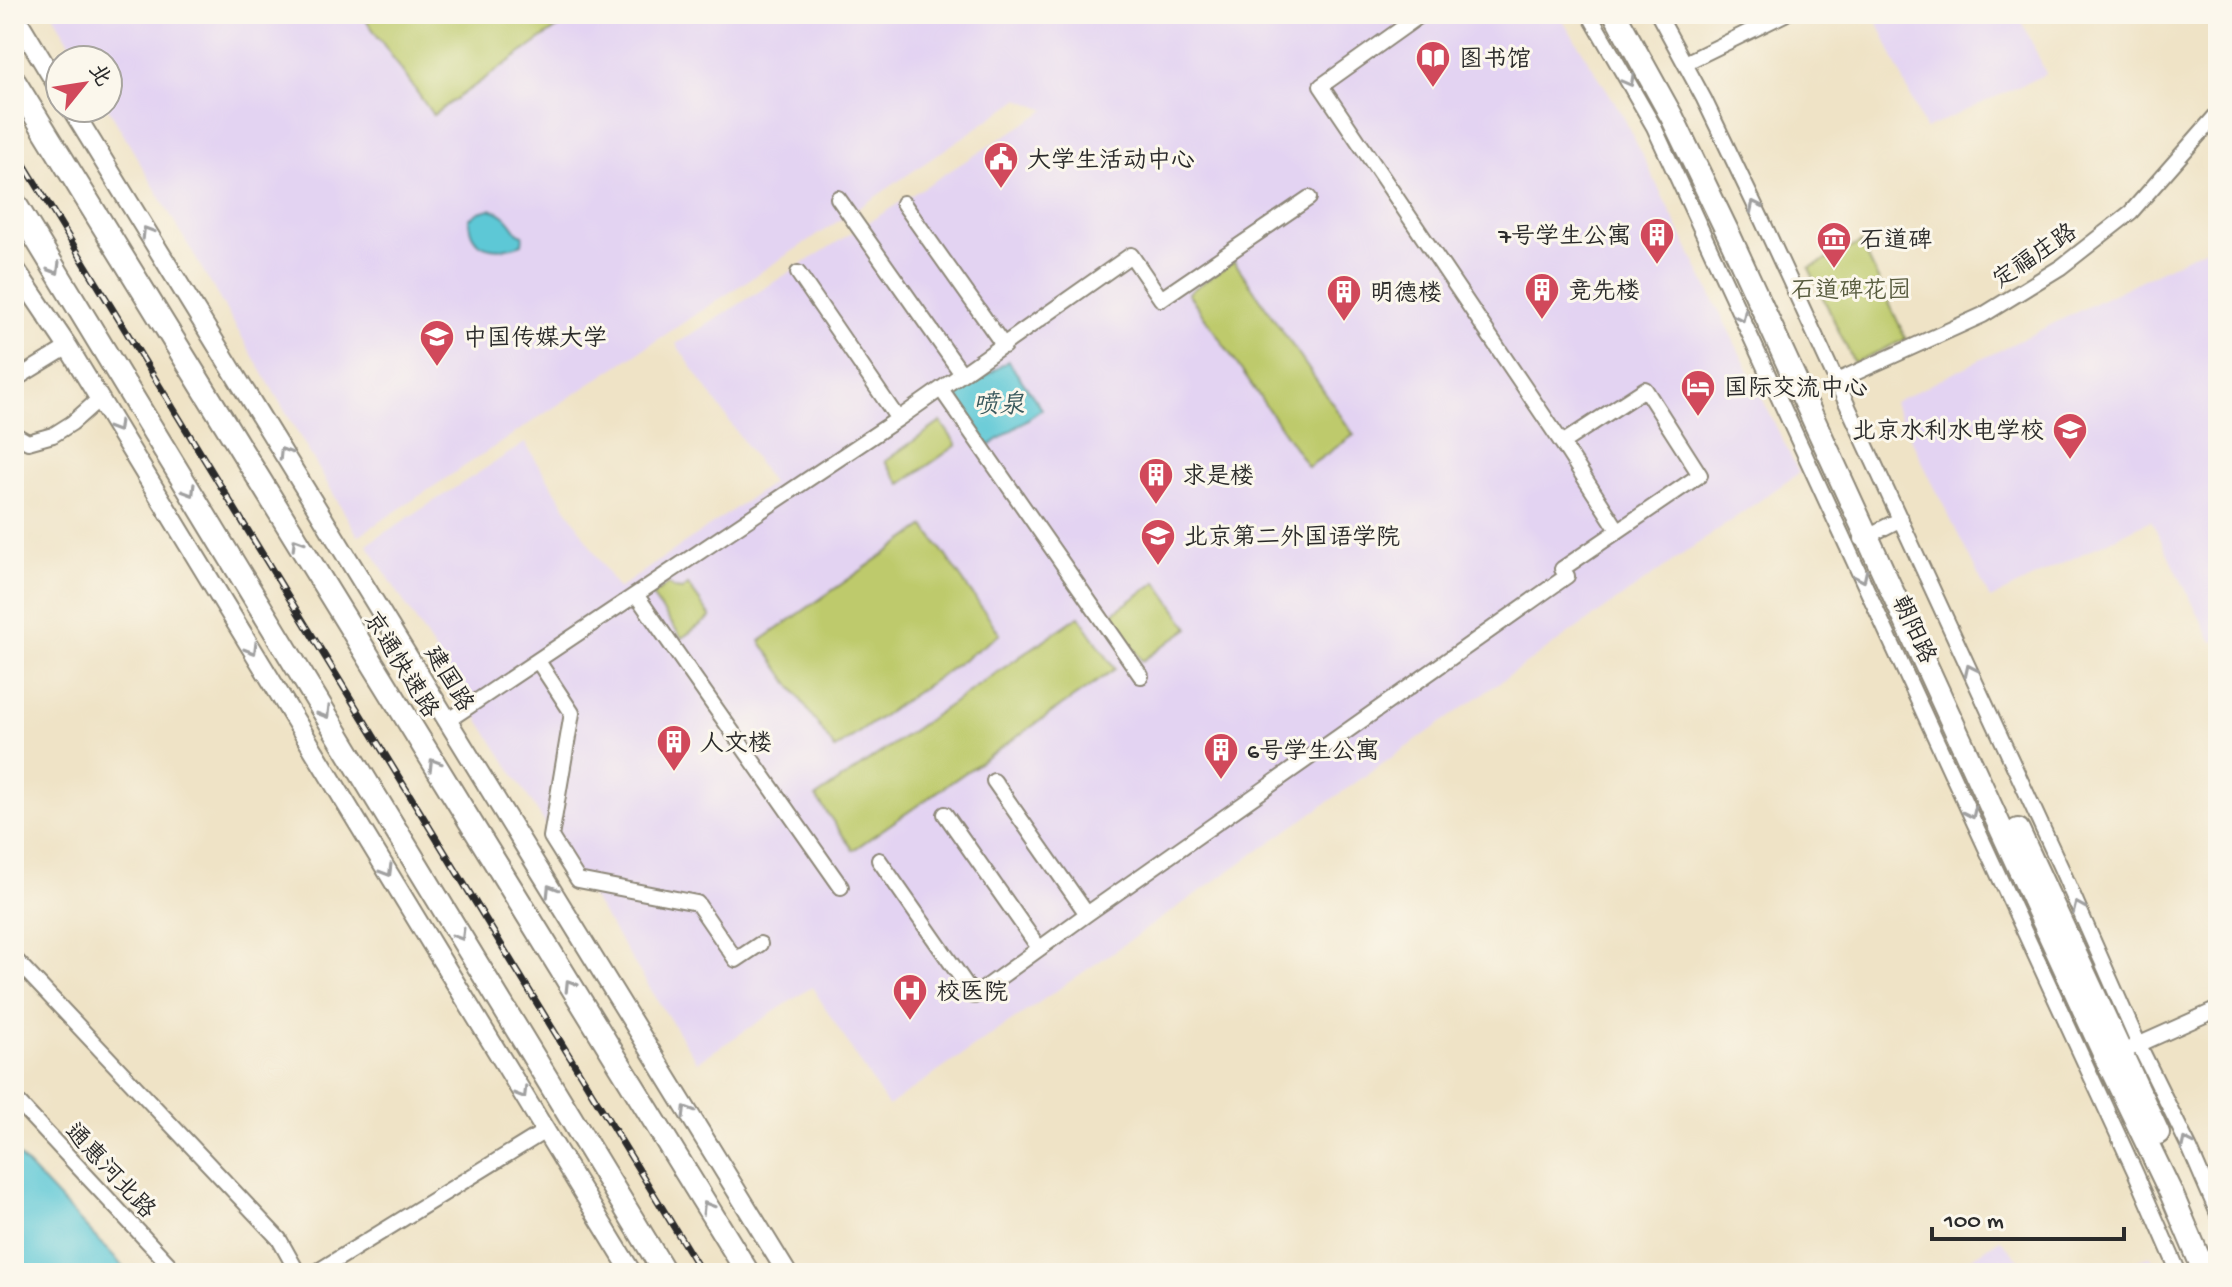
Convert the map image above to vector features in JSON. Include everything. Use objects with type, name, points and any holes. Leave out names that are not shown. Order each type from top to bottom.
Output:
[{"type":"highway","name":"朝阳路","points":[[1615,14],[1672,117],[1728,233],[1865,538],[2114,1057],[2184,1190],[2218,1269]]},
{"type":"highway","name":"朝阳路","points":[[1631,14],[1684,111],[1734,216],[1865,538]]},
{"type":"highway","name":"京通快速路","points":[[14,81],[748,1273]]},
{"type":"highway","points":[[14,202],[665,1273]]},
{"type":"highway","name":"朝阳路","points":[[2114,1057],[2205,1273]]},
{"type":"main road","points":[[14,14],[44,64]]},
{"type":"main road","name":"建国路","points":[[81,124],[787,1273]]},
{"type":"main road","points":[[14,267],[68,347],[632,1273]]},
{"type":"street","points":[[1422,14],[1321,86],[1618,530]]},
{"type":"street","name":"朝阳路","points":[[1589,14],[1654,127],[1865,538]]},
{"type":"street","name":"朝阳路","points":[[1658,14],[1761,218],[2061,868],[2179,1273]]},
{"type":"street","points":[[1685,63],[1785,14]]},
{"type":"street","name":"定福庄路","points":[[1837,381],[1983,315],[2061,267],[2131,212],[2218,113]]},
{"type":"street","points":[[838,198],[962,374]]},
{"type":"street","points":[[447,721],[898,419],[1131,255],[1161,299],[1309,198]]},
{"type":"street","points":[[903,203],[1004,346]]},
{"type":"street","points":[[798,273],[898,419]]},
{"type":"street","points":[[14,380],[68,347]]},
{"type":"street","points":[[941,389],[1141,676]]},
{"type":"street","points":[[879,860],[974,996],[1567,576],[1562,569],[1700,475],[1645,389],[1562,443]]},
{"type":"street","points":[[14,434],[28,442],[53,435],[99,399]]},
{"type":"street","points":[[1865,538],[1901,519]]},
{"type":"street","points":[[637,596],[841,887]]},
{"type":"street","points":[[538,661],[572,713],[551,837],[578,880],[697,903],[736,960],[760,944]]},
{"type":"street","points":[[994,781],[1087,914]]},
{"type":"street","points":[[945,814],[1039,948]]},
{"type":"street","points":[[14,958],[279,1239],[298,1273]]},
{"type":"street","points":[[2114,1057],[2218,1009]]},
{"type":"street","name":"朝阳路","points":[[2114,1057],[2190,1149],[2218,1214]]},
{"type":"street","name":"通惠河北路","points":[[14,1098],[177,1273]]},
{"type":"street","points":[[315,1273],[545,1131]]},
{"type":"shaded area","name":"北京第二外国语学院","points":[[53,14],[1559,14],[1621,112],[1799,473],[888,1106],[812,987],[697,1062],[367,544],[525,443],[618,589],[772,483],[676,344],[1046,110],[1019,99],[358,536],[117,124],[124,124],[124,44],[71,44]]},
{"type":"shaded area","points":[[1874,14],[2019,14],[2046,74],[1925,129]]},
{"type":"shaded area","name":"北京水利水电学校","points":[[2218,242],[2218,639],[2212,642],[2151,520],[1990,599],[1893,403]]},
{"type":"shaded area","points":[[2000,1239],[2032,1273],[1950,1273]]},
{"type":"shaded area","points":[[2151,1256],[2157,1273],[2103,1273]]},
{"type":"green space","points":[[362,14],[577,14],[433,115]]},
{"type":"green space","name":"石道碑花园","points":[[1861,243],[1906,339],[1854,363],[1809,268]]},
{"type":"green space","points":[[1234,261],[1354,435],[1308,467],[1188,293]]},
{"type":"green space","points":[[941,422],[957,445],[901,484],[885,461]]},
{"type":"green space","points":[[925,526],[1000,634],[835,749],[760,641]]},
{"type":"green space","points":[[1157,582],[1189,628],[1142,661],[1110,615]]},
{"type":"green space","points":[[668,584],[682,590],[688,585],[711,617],[682,638],[652,596]]},
{"type":"green space","points":[[1079,616],[1115,669],[853,850],[816,797]]},
{"type":"water","points":[[490,209],[503,215],[523,235],[522,244],[503,248],[486,247],[474,238],[469,219]]},
{"type":"water","name":"喷泉","points":[[1008,361],[1042,409],[989,446],[956,397]]},
{"type":"water","points":[[14,1151],[129,1273],[30,1273],[14,1256]]},
{"type":"railway","points":[[14,148],[702,1273]]},
{"type":"place","name":"图书馆","points":[[1433,89]]},
{"type":"place","name":"大学生活动中心","points":[[1001,190]]},
{"type":"place","name":"7号学生公寓","points":[[1657,266]]},
{"type":"place","name":"石道碑","points":[[1834,270]]},
{"type":"place","name":"竞先楼","points":[[1542,321]]},
{"type":"place","name":"明德楼","points":[[1344,323]]},
{"type":"place","name":"中国传媒大学","points":[[437,368]]},
{"type":"place","name":"国际交流中心","points":[[1698,418]]},
{"type":"place","name":"北京水利水电学校","points":[[2070,461]]},
{"type":"place","name":"求是楼","points":[[1156,506]]},
{"type":"place","name":"北京第二外国语学院","points":[[1158,567]]},
{"type":"place","name":"人文楼","points":[[674,773]]},
{"type":"place","name":"6号学生公寓","points":[[1221,781]]},
{"type":"place","name":"校医院","points":[[910,1022]]}]
